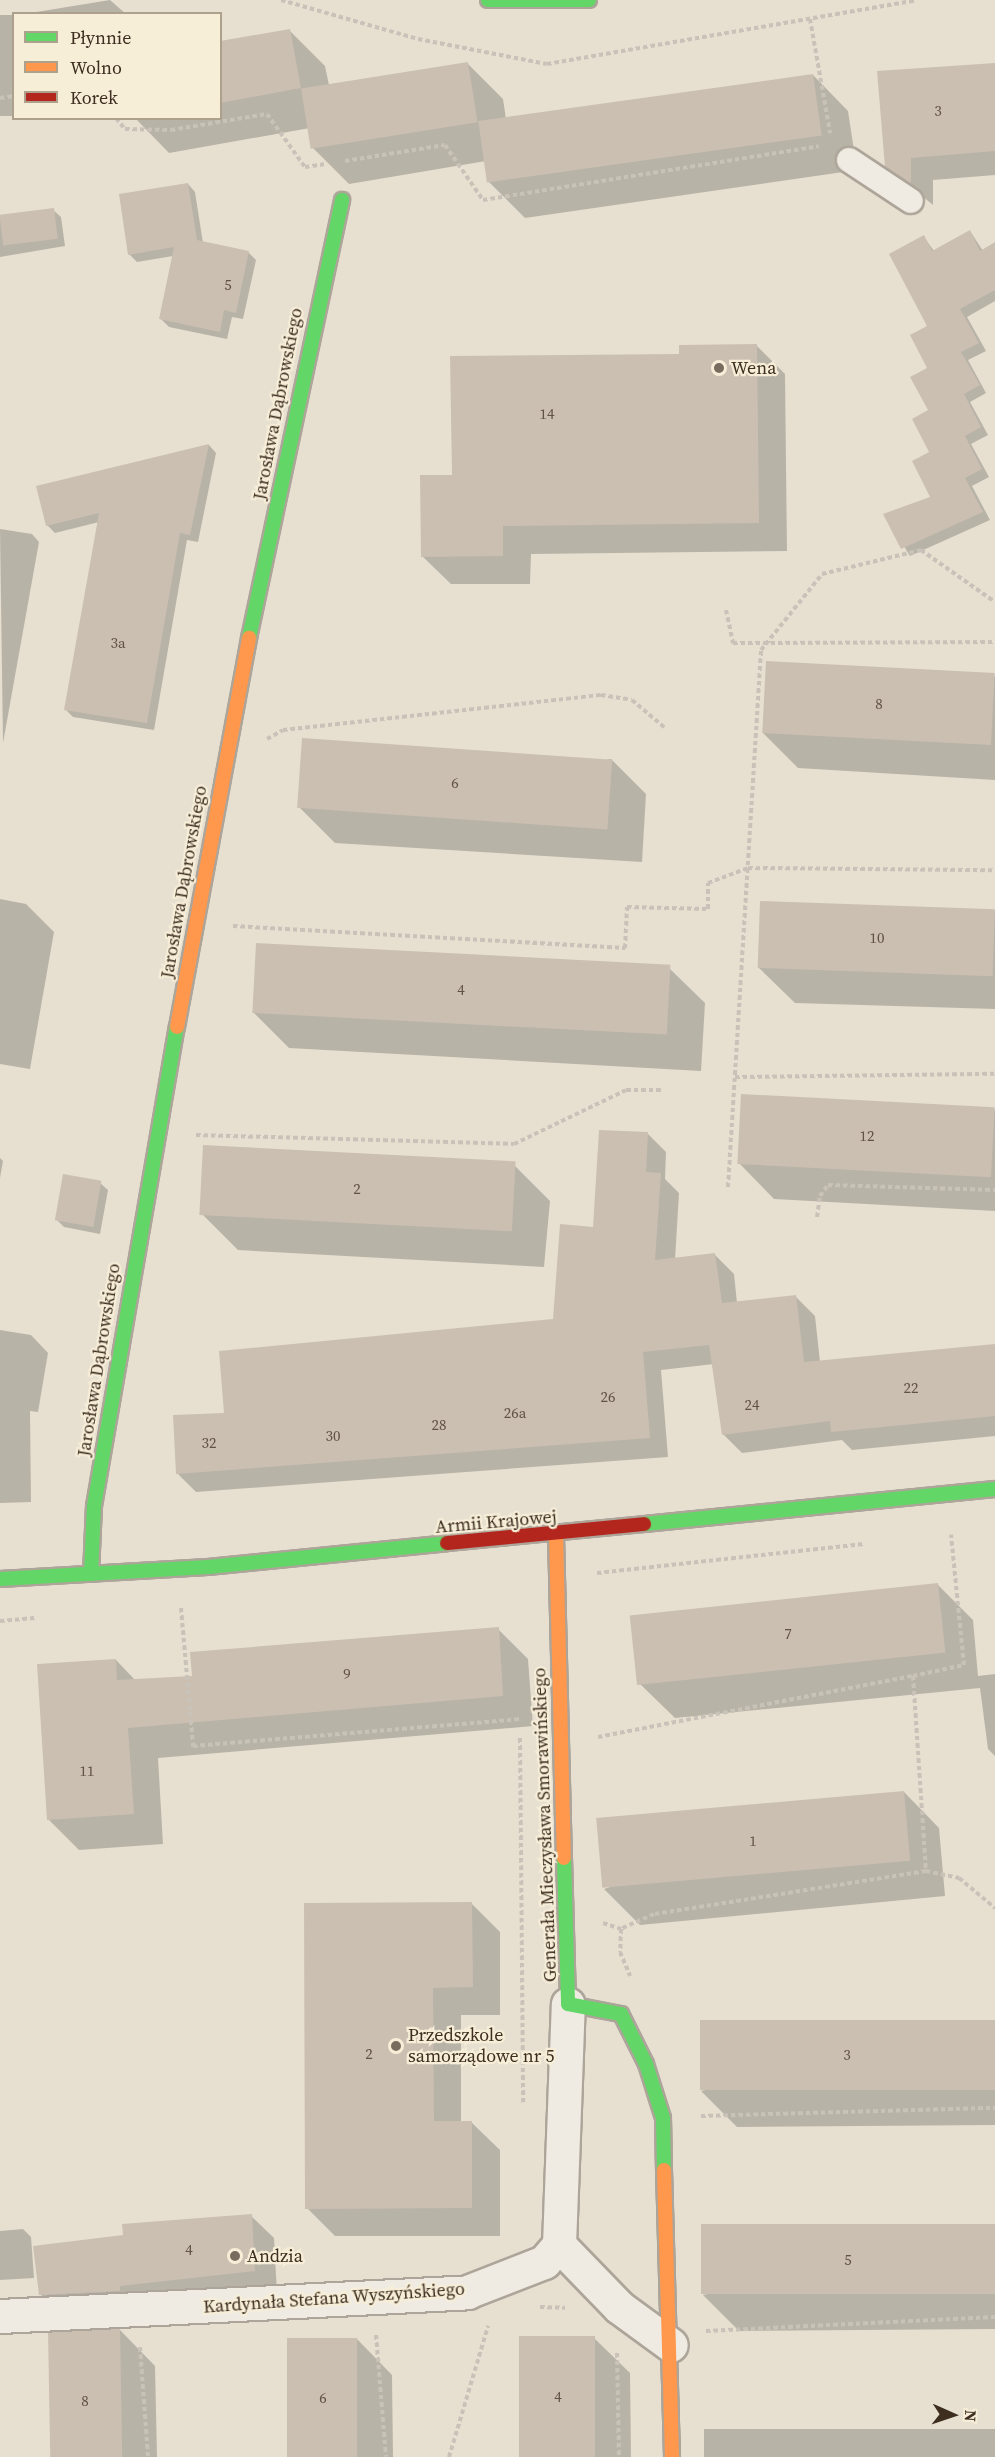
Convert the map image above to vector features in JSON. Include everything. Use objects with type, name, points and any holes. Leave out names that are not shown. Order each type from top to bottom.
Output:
[{"type":"street","points":[[488,0],[589,0]]},
{"type":"street","name":"Jarosława Dąbrowskiego","points":[[91,1574],[94,1506],[130,1285],[233,717],[342,200]]},
{"type":"street","name":"Armii Krajowej","points":[[0,1579],[91,1574],[556,1535],[995,1489]]},
{"type":"street","name":"Generała Mieczysława Smorawińskiego","points":[[556,1535],[568,2004],[621,2014],[646,2064],[663,2118],[682,2338],[672,2457]]},
{"type":"street","points":[[568,2004],[559,2245],[619,2307],[682,2338]]},
{"type":"street","name":"Kardynała Stefana Wyszyńskiego","points":[[0,2316],[135,2311],[467,2292],[502,2293],[544,2262],[559,2245]]},
{"type":"lane","points":[[849,160],[910,201]]},
{"type":"path","points":[[810,19],[831,137]]},
{"type":"path","points":[[118,120],[125,129],[171,130],[267,114],[305,167],[445,145],[483,200],[822,145]]},
{"type":"path","points":[[728,1188],[761,650],[770,643],[822,574],[921,550],[995,602]]},
{"type":"path","points":[[726,610],[733,643],[995,642]]},
{"type":"path","points":[[261,742],[284,730],[601,695],[632,700],[665,728]]},
{"type":"path","points":[[220,925],[625,948],[627,907],[708,909],[708,883],[748,868],[995,870]]},
{"type":"path","points":[[735,1077],[995,1074]]},
{"type":"path","points":[[186,1135],[514,1144],[626,1090],[663,1090]]},
{"type":"path","points":[[817,1216],[819,1196],[828,1185],[995,1190]]},
{"type":"path","points":[[585,1740],[964,1665],[951,1535]]},
{"type":"path","points":[[181,1608],[193,1746],[520,1721]]},
{"type":"path","points":[[913,1676],[926,1872]]},
{"type":"path","points":[[523,2112],[520,1721],[524,1710]]},
{"type":"path","points":[[634,1985],[620,1952],[621,1929],[654,1914],[926,1872],[959,1878],[995,1908]]},
{"type":"path","points":[[688,2116],[995,2108]]},
{"type":"path","points":[[448,2457],[493,2310],[502,2293],[578,2309]]},
{"type":"path","points":[[375,2298],[386,2457]]},
{"type":"path","points":[[135,2311],[148,2457]]},
{"type":"path","points":[[682,2338],[995,2317]]},
{"type":"path","points":[[617,2344],[619,2457]]},
{"type":"building","points":[[290,29],[301,88],[222,103],[222,41]]},
{"type":"building","points":[[468,62],[478,122],[311,149],[301,88]]},
{"type":"building","points":[[995,63],[995,151],[911,158],[911,184],[885,167],[877,71]]},
{"type":"building","points":[[813,74],[822,135],[487,182],[478,121]]},
{"type":"building","points":[[188,183],[197,240],[249,251],[236,313],[224,310],[220,332],[159,319],[174,247],[128,255],[119,194]]},
{"type":"building","points":[[54,208],[58,239],[3,245],[0,215]]},
{"type":"building","points":[[970,230],[980,251],[995,242],[995,290],[960,309],[979,343],[961,352],[980,385],[964,394],[981,427],[965,436],[982,469],[965,478],[983,512],[901,549],[883,514],[930,497],[912,461],[929,452],[912,419],[928,410],[910,377],[927,368],[910,335],[927,326],[889,254],[924,235],[932,251]]},
{"type":"building","points":[[757,344],[759,523],[503,526],[503,556],[421,557],[420,475],[452,475],[450,356],[679,354],[679,345]]},
{"type":"building","points":[[209,444],[190,535],[180,533],[147,723],[64,710],[99,513],[46,526],[36,486]]},
{"type":"building","points":[[766,661],[995,673],[991,745],[762,733]]},
{"type":"building","points":[[302,738],[612,760],[607,830],[297,808]]},
{"type":"building","points":[[760,901],[995,909],[993,976],[758,968]]},
{"type":"building","points":[[256,943],[670,965],[667,1035],[252,1013]]},
{"type":"building","points":[[741,1094],[995,1107],[991,1177],[737,1164]]},
{"type":"building","points":[[599,1130],[648,1132],[646,1172],[661,1173],[655,1260],[715,1253],[722,1303],[796,1295],[804,1362],[995,1344],[995,1416],[831,1432],[830,1421],[722,1435],[709,1345],[643,1352],[650,1438],[176,1474],[173,1415],[224,1413],[219,1351],[553,1319],[560,1224],[593,1227]]},
{"type":"building","points":[[203,1145],[516,1161],[512,1231],[199,1215]]},
{"type":"building","points":[[63,1174],[101,1181],[93,1227],[55,1220]]},
{"type":"building","points":[[938,1583],[945,1653],[637,1685],[630,1615]]},
{"type":"building","points":[[499,1627],[503,1696],[128,1728],[134,1814],[47,1820],[37,1664],[116,1659],[117,1680],[192,1676],[190,1652]]},
{"type":"building","points":[[904,1791],[910,1861],[602,1888],[596,1818]]},
{"type":"building","points":[[472,1902],[473,1987],[433,1988],[434,2121],[472,2121],[472,2208],[305,2209],[304,1903]]},
{"type":"building","points":[[700,2020],[995,2020],[995,2090],[700,2090]]},
{"type":"building","points":[[252,2214],[255,2271],[120,2286],[120,2291],[39,2295],[33,2246],[123,2235],[122,2224]]},
{"type":"building","points":[[701,2224],[995,2224],[995,2294],[701,2294]]},
{"type":"building","points":[[120,2329],[122,2457],[50,2457],[48,2330]]},
{"type":"building","points":[[519,2336],[595,2336],[595,2457],[519,2457]]},
{"type":"building","points":[[287,2338],[357,2338],[357,2457],[287,2457]]},
{"type":"traffic: fast","points":[[488,0],[589,0]]},
{"type":"traffic: fast","points":[[249,638],[342,200]]},
{"type":"traffic: fast","points":[[91,1574],[94,1506],[177,1027]]},
{"type":"traffic: fast","points":[[644,1524],[995,1489]]},
{"type":"traffic: fast","points":[[0,1579],[208,1567],[447,1543]]},
{"type":"traffic: fast","points":[[564,1858],[568,2004],[621,2014],[646,2064],[663,2118],[664,2170]]},
{"type":"traffic: slow","points":[[177,1027],[249,638]]},
{"type":"traffic: slow","points":[[556,1535],[564,1858]]},
{"type":"traffic: slow","points":[[664,2170],[672,2457]]},
{"type":"traffic: jam","points":[[447,1543],[644,1524]]},
{"type":"place","name":"Wena","points":[[719,368]]},
{"type":"place","name":"Przedszkole samorządowe nr 5","points":[[396,2046]]},
{"type":"place","name":"Andzia","points":[[235,2256]]}]
